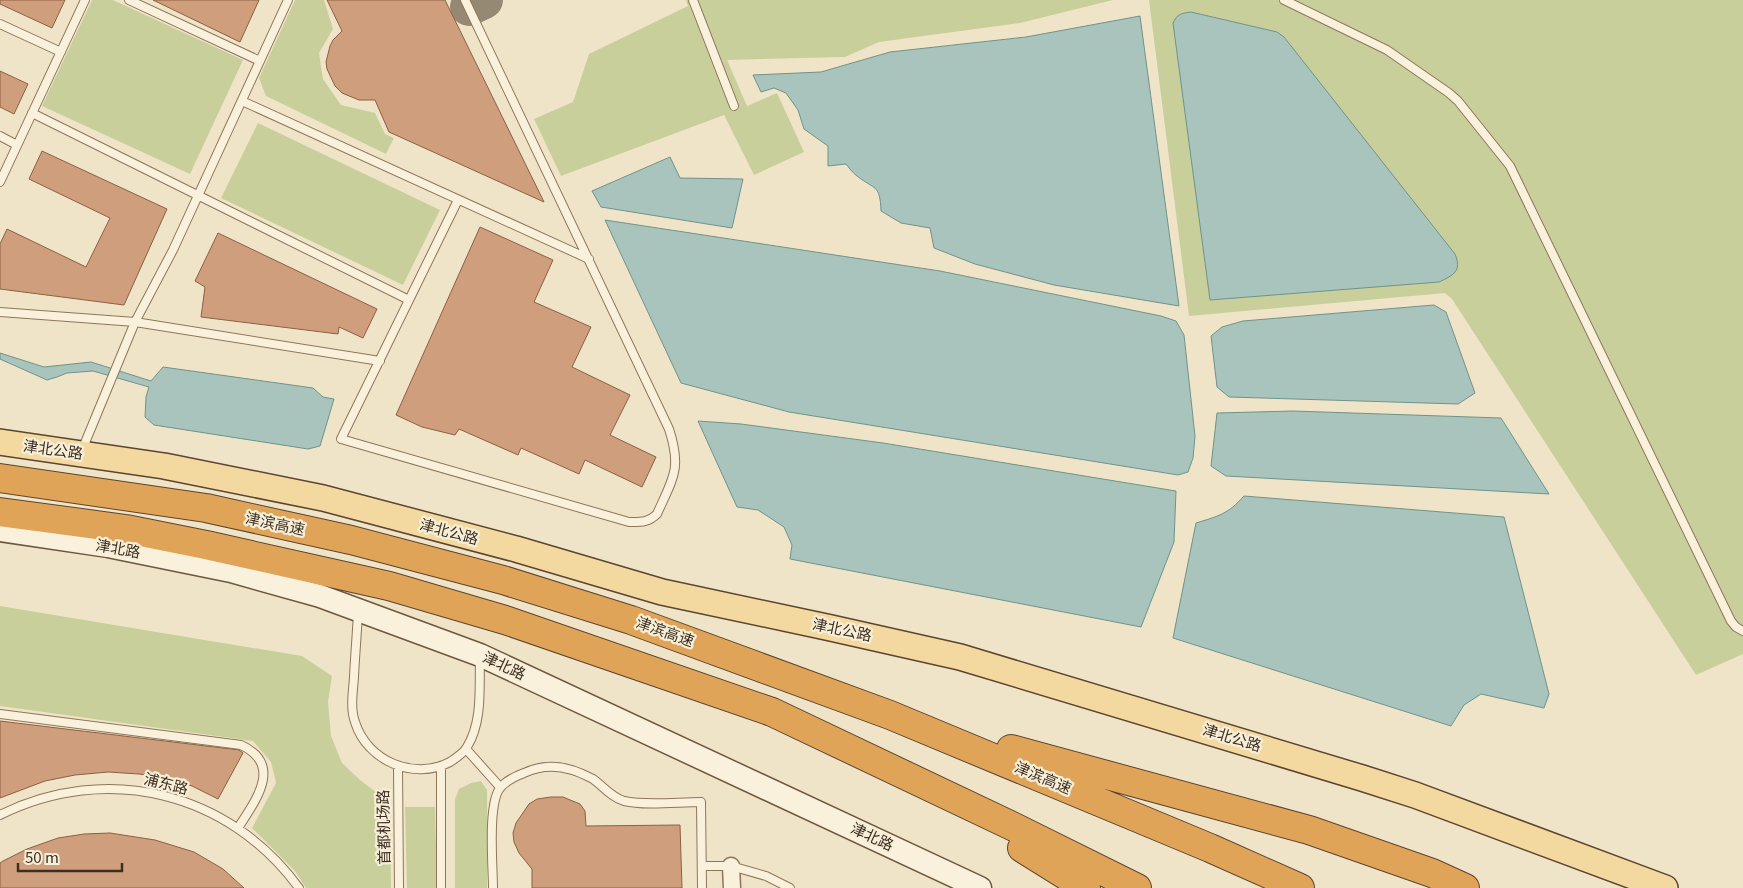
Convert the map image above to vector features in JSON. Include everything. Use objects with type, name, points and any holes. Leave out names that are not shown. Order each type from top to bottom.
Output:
[{"type":"highway","name":"津滨高速","points":[[0,478],[206,508],[351,540],[503,580],[631,620],[890,714],[1192,840],[1300,888]]},
{"type":"highway","points":[[0,512],[126,529],[215,547],[389,586],[496,617],[772,712],[1012,826],[1137,888]]},
{"type":"highway","points":[[890,714],[1309,830],[1432,873],[1465,888]]},
{"type":"highway","points":[[906,776],[1086,888]]},
{"type":"main road","name":"津北公路","points":[[0,442],[198,472],[299,493],[506,547],[662,592],[960,657],[1362,778],[1665,888]]},
{"type":"main road","name":"津北公路","points":[[0,450],[138,470],[296,500],[510,556],[651,597],[960,667],[1095,705],[1372,790],[1641,888]]},
{"type":"street","name":"津北路","points":[[0,530],[108,546],[231,571],[320,596],[480,655],[980,888]]},
{"type":"street","points":[[731,866],[732,888]]},
{"type":"lane","points":[[0,182],[85,0]]},
{"type":"lane","points":[[128,0],[260,61]]},
{"type":"lane","points":[[80,454],[134,322],[173,250],[288,0]]},
{"type":"lane","points":[[458,200],[341,439],[629,522],[644,523],[652,519],[657,514],[674,476],[676,455],[668,429],[465,0]]},
{"type":"lane","points":[[693,0],[734,106]]},
{"type":"lane","points":[[1284,0],[1387,50],[1449,93],[1458,101],[1510,166],[1731,621],[1743,631]]},
{"type":"lane","points":[[0,24],[61,52]]},
{"type":"lane","points":[[242,101],[589,259]]},
{"type":"lane","points":[[32,113],[409,300]]},
{"type":"lane","points":[[0,136],[17,145]]},
{"type":"lane","points":[[0,312],[134,322],[380,361]]},
{"type":"lane","points":[[358,610],[352,712],[360,734],[370,749],[383,760],[398,766],[422,770],[441,767],[466,750],[474,734],[477,721],[480,655]]},
{"type":"lane","points":[[0,714],[241,745],[250,750],[261,761],[263,771],[261,791],[238,828]]},
{"type":"lane","points":[[466,750],[500,787]]},
{"type":"lane","name":"首都机场路","points":[[398,766],[399,888]]},
{"type":"lane","points":[[441,767],[441,888]]},
{"type":"lane","points":[[494,888],[494,798],[500,787],[514,777],[533,769],[554,767],[573,770],[593,780],[608,793],[623,800],[639,803],[701,802],[702,888]]},
{"type":"lane","name":"浦东路","points":[[0,815],[24,804],[54,795],[85,790],[116,789],[147,792],[178,799],[207,810],[238,828],[271,855],[299,888]]},
{"type":"lane","points":[[702,866],[731,866],[766,876],[790,888]]},
{"type":"green space","points":[[92,0],[113,0],[243,60],[190,174],[42,106]]},
{"type":"green space","points":[[295,0],[324,0],[333,29],[319,53],[323,79],[341,105],[375,113],[385,134],[394,138],[386,154],[266,96],[259,78]]},
{"type":"green space","points":[[686,0],[1113,0],[1020,23],[879,42],[845,57],[727,60],[747,106],[777,93],[804,152],[754,175],[724,115],[561,176],[534,119],[573,102],[589,54],[688,6]]},
{"type":"green space","points":[[1149,0],[1743,0],[1743,654],[1696,675],[1452,299],[1445,293],[1189,316]]},
{"type":"green space","points":[[258,123],[440,210],[403,285],[221,198]]},
{"type":"green space","points":[[0,606],[302,656],[332,676],[328,702],[331,736],[342,763],[381,796],[390,807],[391,888],[306,888],[295,871],[252,828],[276,783],[271,762],[253,741],[0,706]]},
{"type":"green space","points":[[481,781],[487,790],[487,888],[455,888],[455,799],[459,789],[471,783]]},
{"type":"green space","points":[[405,807],[435,807],[437,888],[407,888]]},
{"type":"water","points":[[1191,12],[1277,32],[1284,37],[1455,254],[1458,265],[1455,272],[1439,282],[1210,300],[1173,23],[1180,14]]},
{"type":"water","points":[[1140,16],[1179,306],[1054,285],[975,264],[934,248],[930,228],[901,223],[881,211],[878,192],[856,175],[846,164],[828,166],[828,146],[804,129],[798,110],[786,93],[774,88],[761,92],[753,75],[821,72],[890,52],[1026,37]]},
{"type":"water","points":[[670,157],[680,178],[743,179],[732,228],[601,207],[592,191]]},
{"type":"water","points":[[605,220],[940,271],[1161,316],[1176,321],[1184,335],[1195,436],[1193,458],[1188,472],[1178,475],[789,412],[681,383]]},
{"type":"water","points":[[1434,305],[1446,312],[1475,393],[1458,404],[1229,397],[1217,387],[1211,336],[1222,327],[1243,321]]},
{"type":"water","points":[[0,353],[44,367],[91,362],[151,381],[163,367],[313,388],[323,397],[334,399],[320,446],[308,449],[154,425],[145,417],[146,397],[149,387],[93,371],[67,373],[47,380],[0,359]]},
{"type":"water","points":[[1293,411],[1501,418],[1549,494],[1226,476],[1211,466],[1217,413]]},
{"type":"water","points":[[698,421],[741,424],[883,443],[1176,491],[1174,542],[1141,627],[790,559],[792,545],[784,527],[758,510],[737,507]]},
{"type":"water","points":[[1244,496],[1504,517],[1549,694],[1544,708],[1481,694],[1464,705],[1451,726],[1173,638],[1196,523],[1223,514]]},
{"type":"building","points":[[0,0],[65,0],[52,28],[0,4]]},
{"type":"building","points":[[153,0],[259,0],[240,42]]},
{"type":"building","points":[[327,0],[445,0],[544,202],[389,132],[375,100],[359,100],[342,93],[335,86],[327,69],[326,62],[330,46],[342,31]]},
{"type":"building","points":[[0,71],[28,84],[14,114],[0,107]]},
{"type":"building","points":[[42,151],[167,209],[124,305],[0,289],[0,244],[7,229],[86,267],[110,218],[29,179]]},
{"type":"building","points":[[480,227],[553,260],[534,302],[591,327],[572,367],[630,395],[610,435],[656,457],[642,487],[585,460],[579,474],[521,448],[518,455],[459,429],[455,435],[422,427],[396,415]]},
{"type":"building","points":[[218,233],[377,309],[363,338],[339,327],[338,334],[201,317],[205,287],[195,281]]},
{"type":"building","points":[[0,721],[239,750],[243,753],[218,799],[192,786],[166,778],[108,772],[75,775],[45,781],[0,798]]},
{"type":"building","points":[[563,797],[580,804],[585,811],[586,826],[680,825],[682,888],[532,888],[532,869],[519,853],[514,842],[513,833],[516,823],[529,804],[537,799]]},
{"type":"building","points":[[110,833],[155,840],[194,852],[223,869],[244,888],[0,888],[0,863],[27,849],[58,838]]},
{"type":"taxiway","points":[[469,7],[484,0]]}]
